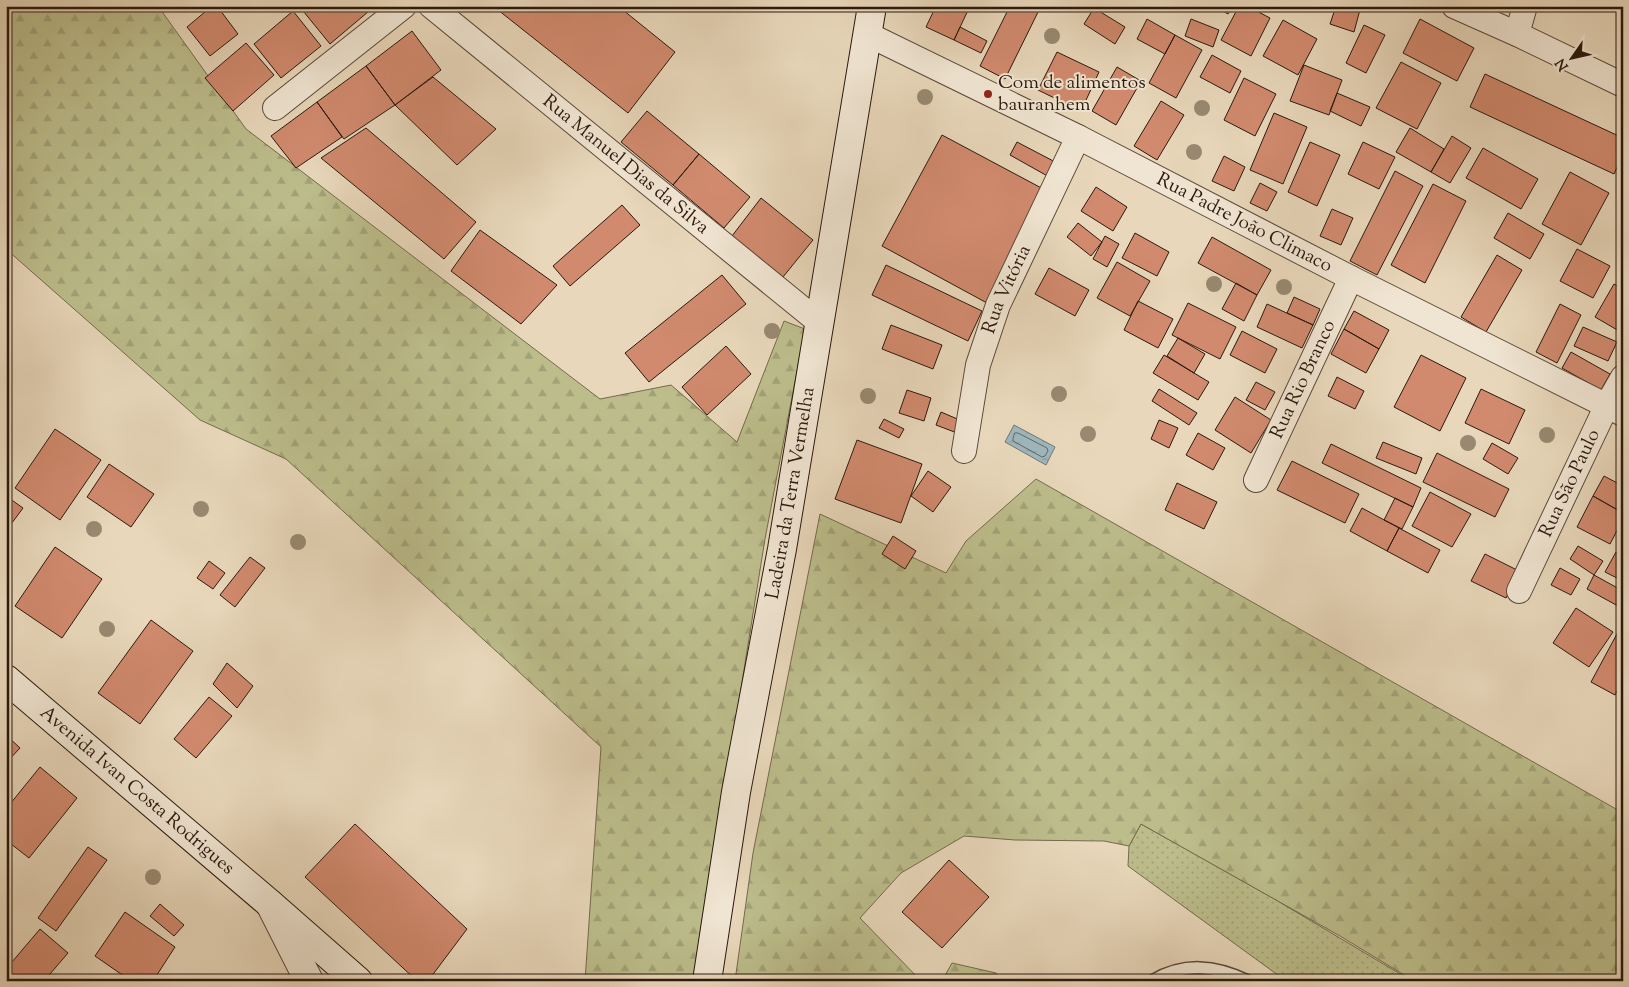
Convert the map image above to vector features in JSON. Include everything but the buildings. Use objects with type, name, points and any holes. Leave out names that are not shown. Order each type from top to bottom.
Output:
[{"type":"main road","name":"Ladeira da Terra Vermelha","points":[[707,981],[736,792],[782,549],[872,6]]},
{"type":"main road","name":"Avenida Ivan Costa Rodrigues","points":[[6,679],[270,903],[358,981]]},
{"type":"main road","points":[[270,903],[309,981]]},
{"type":"street","points":[[275,108],[404,6]]},
{"type":"street","name":"Rua Manuel Dias da Silva","points":[[431,6],[820,323]]},
{"type":"street","points":[[1454,6],[1623,85]]},
{"type":"street","points":[[1517,34],[1525,6]]},
{"type":"street","name":"Rua Padre João Climaco","points":[[867,34],[1078,137],[1351,278],[1615,410]]},
{"type":"street","name":"Rua Vitória","points":[[964,451],[978,365],[998,305],[1078,137]]},
{"type":"street","name":"Rua Rio Branco","points":[[1256,480],[1351,278]]},
{"type":"street","name":"Rua São Paulo","points":[[1519,591],[1615,410],[1623,377]]},
{"type":"lane","points":[[1152,981],[1163,974],[1192,966],[1219,969],[1248,981]]},
{"type":"green space","points":[[6,6],[158,6],[246,129],[600,399],[671,385],[737,442],[784,321],[805,329],[765,539],[694,981],[585,981],[601,747],[286,459],[200,420],[6,249]]},
{"type":"green space","points":[[1036,479],[1623,813],[1623,981],[1414,981],[1340,936],[1141,824],[1129,846],[1104,841],[1015,840],[964,836],[901,873],[860,918],[921,981],[735,981],[753,853],[820,514],[946,573],[966,541]]},
{"type":"green space","points":[[1141,824],[1271,897],[1412,981],[1286,981],[1128,866],[1129,846]]},
{"type":"green space","points":[[952,963],[996,973],[1001,981],[931,981],[943,979]]},
{"type":"water","points":[[1014,425],[1055,447],[1046,465],[1005,442]]},
{"type":"place","name":"Com de alimentos bauranhem","points":[[988,94]]}]
